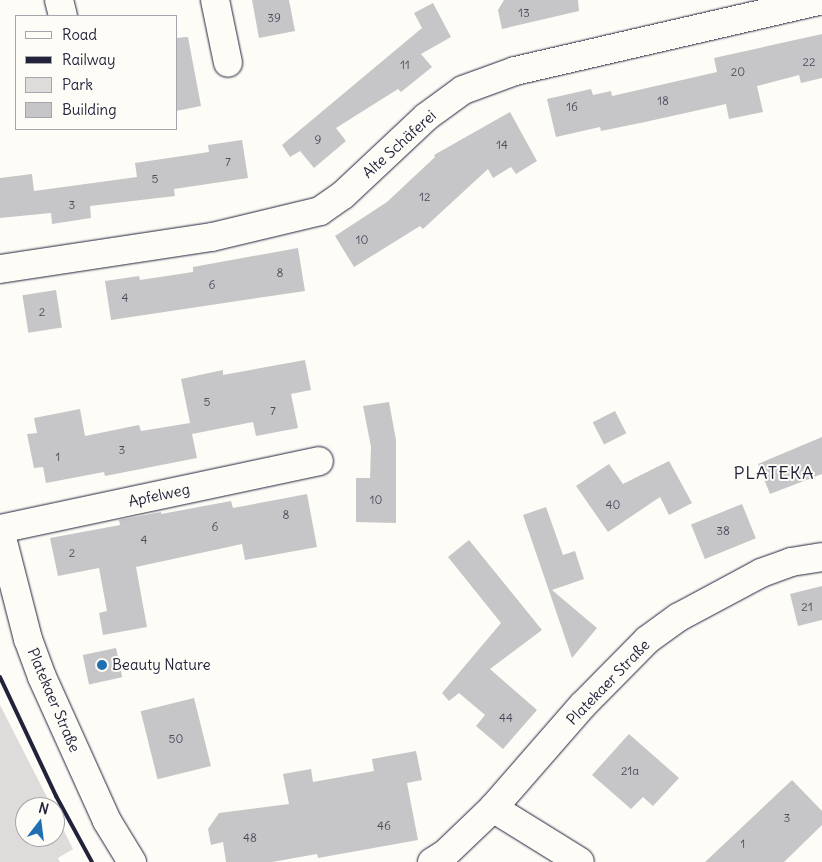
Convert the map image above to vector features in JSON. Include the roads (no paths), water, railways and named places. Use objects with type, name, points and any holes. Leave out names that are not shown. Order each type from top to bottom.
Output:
[{"type":"street","points":[[59,0],[63,15]]},
{"type":"street","points":[[215,0],[228,63]]},
{"type":"street","name":"Alte Schäferei","points":[[0,269],[212,237],[320,211],[343,195],[426,117],[463,90],[515,71],[763,16],[805,2]]},
{"type":"street","name":"Apfelweg","points":[[0,529],[319,461]]},
{"type":"street","name":"Platekaer Straße","points":[[0,529],[28,639],[42,677],[107,821],[132,862]]},
{"type":"street","name":"Platekaer Straße","points":[[432,862],[446,854],[493,808],[583,705],[647,640],[679,618],[760,573],[791,562],[822,556]]},
{"type":"street","points":[[493,808],[580,862]]},
{"type":"railway","points":[[0,677],[56,796],[92,862]]},
{"type":"place","name":"Beauty Nature","points":[[102,665]]},
{"type":"district","name":"PLATEKA","points":[[774,473]]}]
